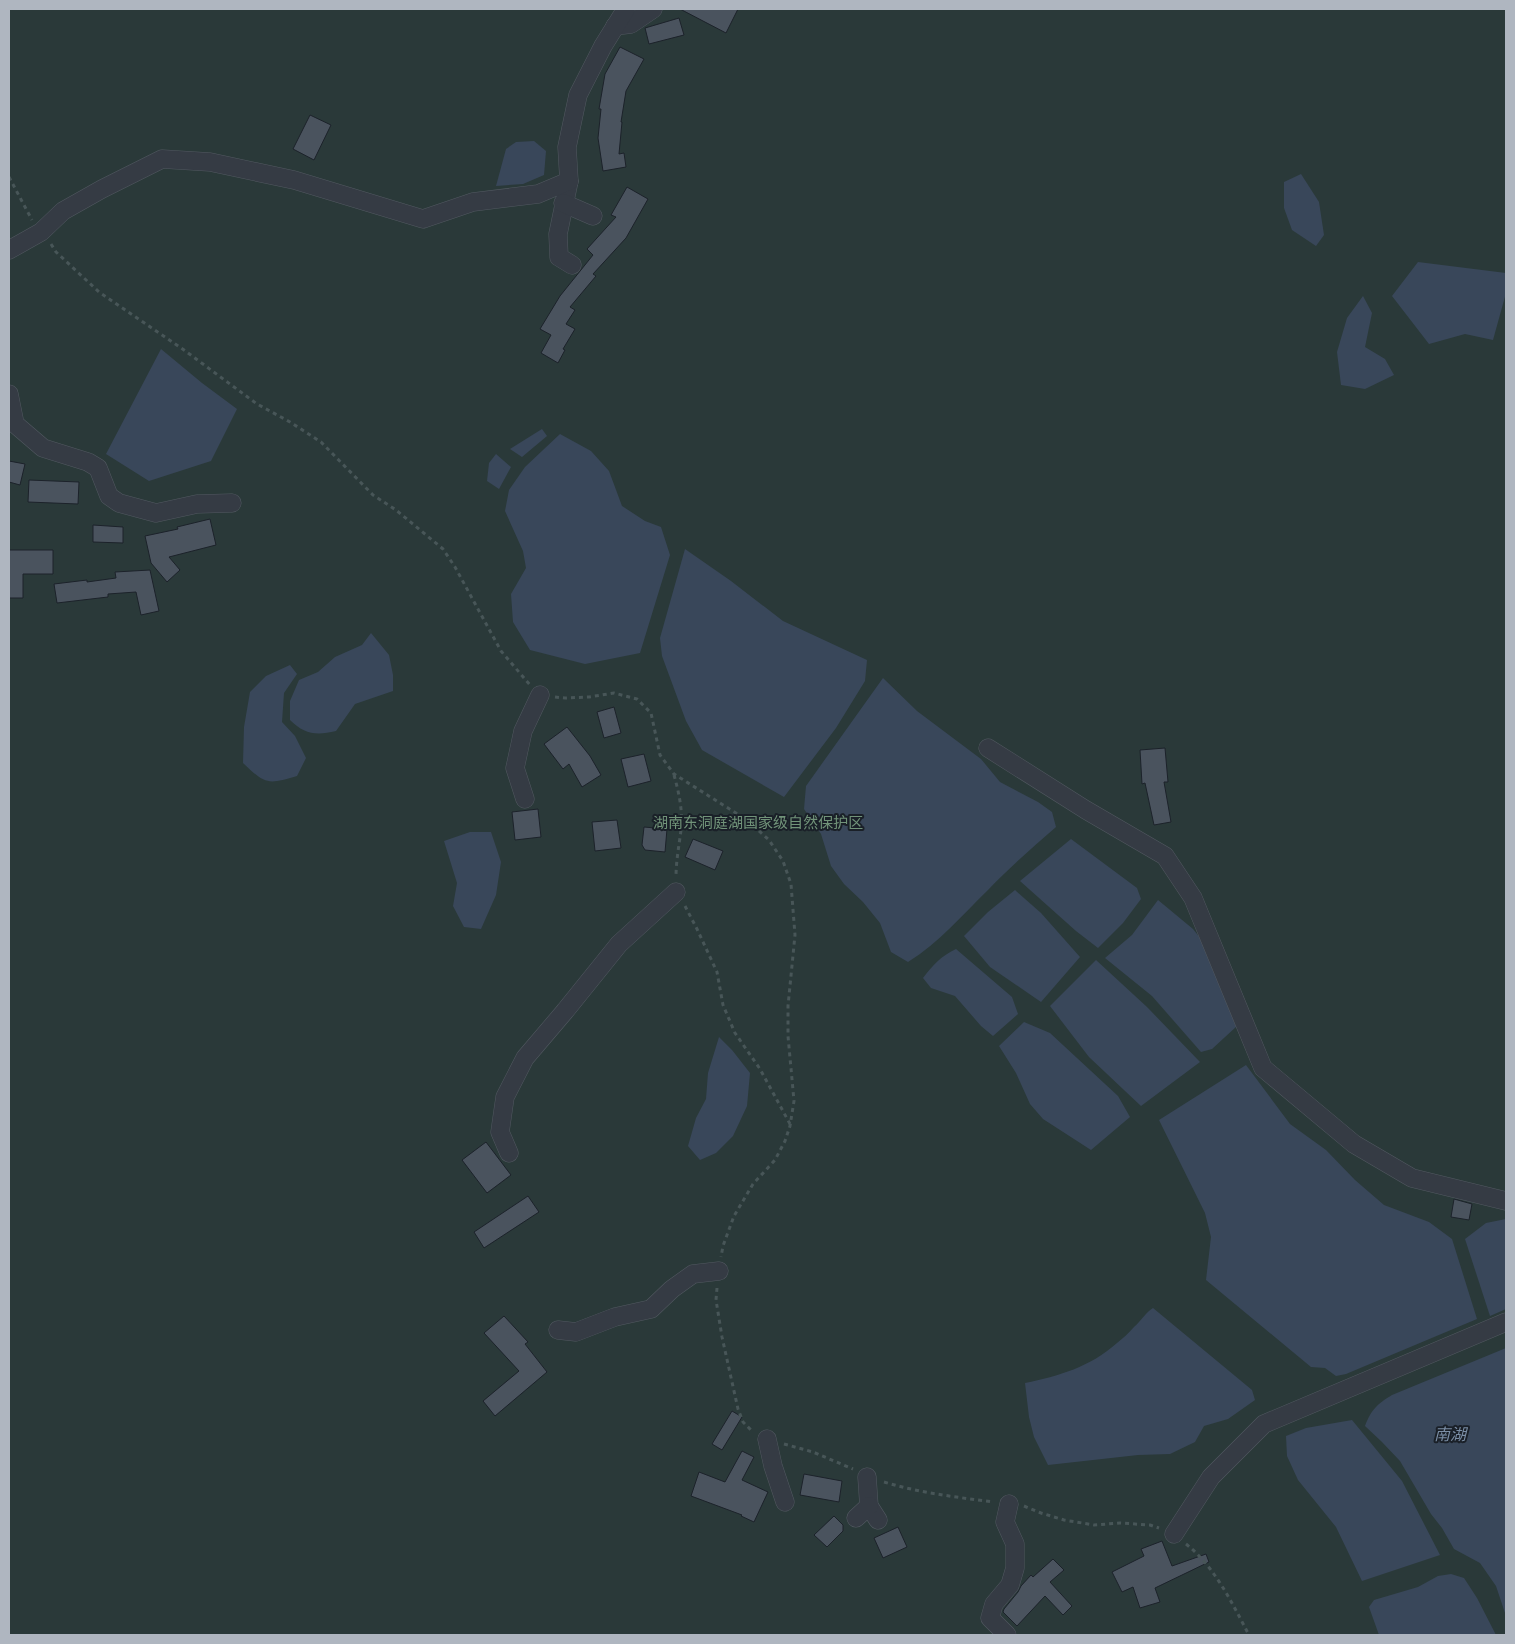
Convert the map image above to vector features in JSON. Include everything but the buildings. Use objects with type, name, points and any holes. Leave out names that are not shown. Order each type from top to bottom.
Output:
[{"type":"street","points":[[572,265],[559,257],[558,234],[568,181],[567,147],[578,95],[602,46],[626,9]]},
{"type":"street","points":[[615,26],[631,24],[653,9]]},
{"type":"street","points":[[9,250],[41,232],[63,211],[162,159],[210,162],[294,180],[423,219],[473,202],[538,194],[568,181]]},
{"type":"street","points":[[563,203],[593,216]]},
{"type":"street","points":[[9,394],[15,424],[43,448],[88,462],[98,468],[109,496],[119,504],[156,513],[197,504],[232,503]]},
{"type":"street","points":[[525,799],[515,768],[523,731],[540,694]]},
{"type":"street","points":[[988,748],[1086,810],[1165,856],[1193,898],[1263,1068],[1354,1144],[1412,1178],[1506,1200]]},
{"type":"street","points":[[508,1152],[500,1132],[505,1098],[525,1058],[619,944],[676,892]]},
{"type":"street","points":[[558,1330],[576,1332],[615,1317],[651,1309],[672,1289],[693,1274],[719,1271]]},
{"type":"street","points":[[1174,1534],[1211,1476],[1264,1424],[1506,1322]]},
{"type":"street","points":[[767,1439],[773,1466],[785,1502]]},
{"type":"street","points":[[867,1477],[868,1515]]},
{"type":"street","points":[[1007,1635],[990,1618],[994,1604],[1010,1585],[1015,1568],[1015,1544],[1005,1522],[1009,1504]]},
{"type":"path","points":[[9,177],[28,214],[56,252],[99,292],[184,350],[257,404],[321,442],[373,495],[396,510],[443,550],[455,567],[500,651],[540,694],[565,698],[589,698],[614,693],[637,698],[651,713],[660,756],[674,774],[747,820],[769,840],[783,861],[791,884],[795,935],[788,1006],[788,1036],[794,1101],[790,1126],[785,1141],[775,1160],[753,1184],[734,1216],[723,1246],[716,1300],[722,1337],[738,1409],[743,1422],[757,1435],[813,1452],[842,1463],[867,1477],[900,1487],[1026,1506],[1064,1520],[1094,1525],[1120,1523],[1150,1525],[1174,1534],[1189,1546],[1206,1564],[1223,1588],[1249,1635]]},
{"type":"path","points":[[674,774],[681,800],[681,828],[676,860],[676,892],[697,929],[717,972],[723,1005],[735,1033],[760,1068],[790,1126]]},
{"type":"green space","name":"湖南东洞庭湖国家级自然保护区","points":[[9,9],[1506,9],[1506,1635],[9,1635]]},
{"type":"water","points":[[534,141],[546,151],[544,175],[523,184],[496,186],[506,149],[516,142]]},
{"type":"water","points":[[1301,174],[1319,202],[1324,235],[1316,246],[1292,230],[1284,208],[1284,182]]},
{"type":"water","points":[[1418,262],[1506,273],[1506,293],[1493,340],[1465,334],[1429,344],[1392,296]]},
{"type":"water","points":[[1363,296],[1372,313],[1365,347],[1385,359],[1394,375],[1365,389],[1341,385],[1337,352],[1347,318]]},
{"type":"water","points":[[161,349],[237,409],[211,461],[149,481],[106,454]]},
{"type":"water","points":[[542,429],[547,436],[522,457],[510,449]]},
{"type":"water","points":[[560,434],[591,451],[609,471],[622,506],[645,521],[661,527],[670,555],[640,653],[585,664],[530,650],[513,622],[511,594],[526,568],[523,551],[505,511],[509,490],[525,467]]},
{"type":"water","points":[[496,454],[511,467],[499,489],[487,481],[489,463]]},
{"type":"water","points":[[685,549],[783,621],[867,660],[865,681],[836,728],[784,797],[702,750],[686,721],[662,656],[660,638]]},
{"type":"water","points":[[371,633],[389,655],[393,675],[393,691],[355,704],[336,731],[311,733],[295,725],[290,720],[290,701],[299,680],[318,672],[335,657],[362,645]]},
{"type":"water","points":[[290,665],[297,674],[284,693],[282,722],[295,736],[306,758],[297,776],[279,781],[267,781],[256,775],[243,763],[244,727],[250,692],[266,676]]},
{"type":"water","points":[[883,678],[917,711],[981,759],[1000,782],[1038,802],[1052,812],[1056,827],[1004,874],[940,937],[908,962],[891,952],[880,923],[863,902],[844,884],[831,866],[821,834],[804,809],[806,786]]},
{"type":"water","points":[[470,832],[491,832],[501,862],[496,895],[481,929],[464,927],[453,906],[457,883],[444,841]]},
{"type":"water","points":[[1071,839],[1137,888],[1141,899],[1123,923],[1098,948],[1020,881]]},
{"type":"water","points":[[1015,890],[1041,913],[1080,957],[1041,1002],[990,967],[964,936],[988,912]]},
{"type":"water","points":[[1158,900],[1193,929],[1212,953],[1237,1026],[1212,1049],[1201,1052],[1152,996],[1105,958],[1132,935]]},
{"type":"water","points":[[956,949],[1012,997],[1018,1014],[993,1036],[981,1026],[955,996],[931,988],[923,978],[938,961]]},
{"type":"water","points":[[1096,960],[1147,1007],[1200,1062],[1141,1106],[1089,1057],[1050,1006]]},
{"type":"water","points":[[1024,1022],[1050,1033],[1118,1096],[1130,1117],[1091,1150],[1043,1119],[1030,1104],[1016,1073],[999,1046]]},
{"type":"water","points":[[719,1037],[750,1073],[747,1106],[733,1136],[716,1153],[700,1160],[688,1146],[696,1118],[706,1099],[708,1073]]},
{"type":"water","points":[[1246,1065],[1290,1124],[1326,1150],[1355,1180],[1384,1205],[1429,1222],[1452,1239],[1477,1319],[1346,1374],[1336,1376],[1325,1368],[1311,1367],[1206,1280],[1211,1237],[1205,1213],[1159,1120]]},
{"type":"water","points":[[1506,1219],[1506,1309],[1490,1316],[1465,1239],[1486,1223]]},
{"type":"water","points":[[1153,1308],[1252,1390],[1255,1400],[1228,1419],[1204,1426],[1195,1442],[1170,1454],[1138,1455],[1048,1465],[1034,1437],[1029,1417],[1025,1383],[1062,1374],[1096,1358],[1124,1337]]},
{"type":"water","name":"南湖","points":[[1506,1348],[1506,1616],[1496,1586],[1480,1563],[1454,1549],[1400,1461],[1365,1426],[1375,1408],[1392,1395]]},
{"type":"water","points":[[1352,1420],[1402,1481],[1440,1555],[1362,1581],[1336,1527],[1298,1480],[1287,1456],[1286,1436],[1306,1428]]},
{"type":"water","points":[[1451,1574],[1464,1578],[1477,1598],[1496,1635],[1379,1635],[1369,1607],[1374,1600],[1418,1587],[1438,1576]]}]
